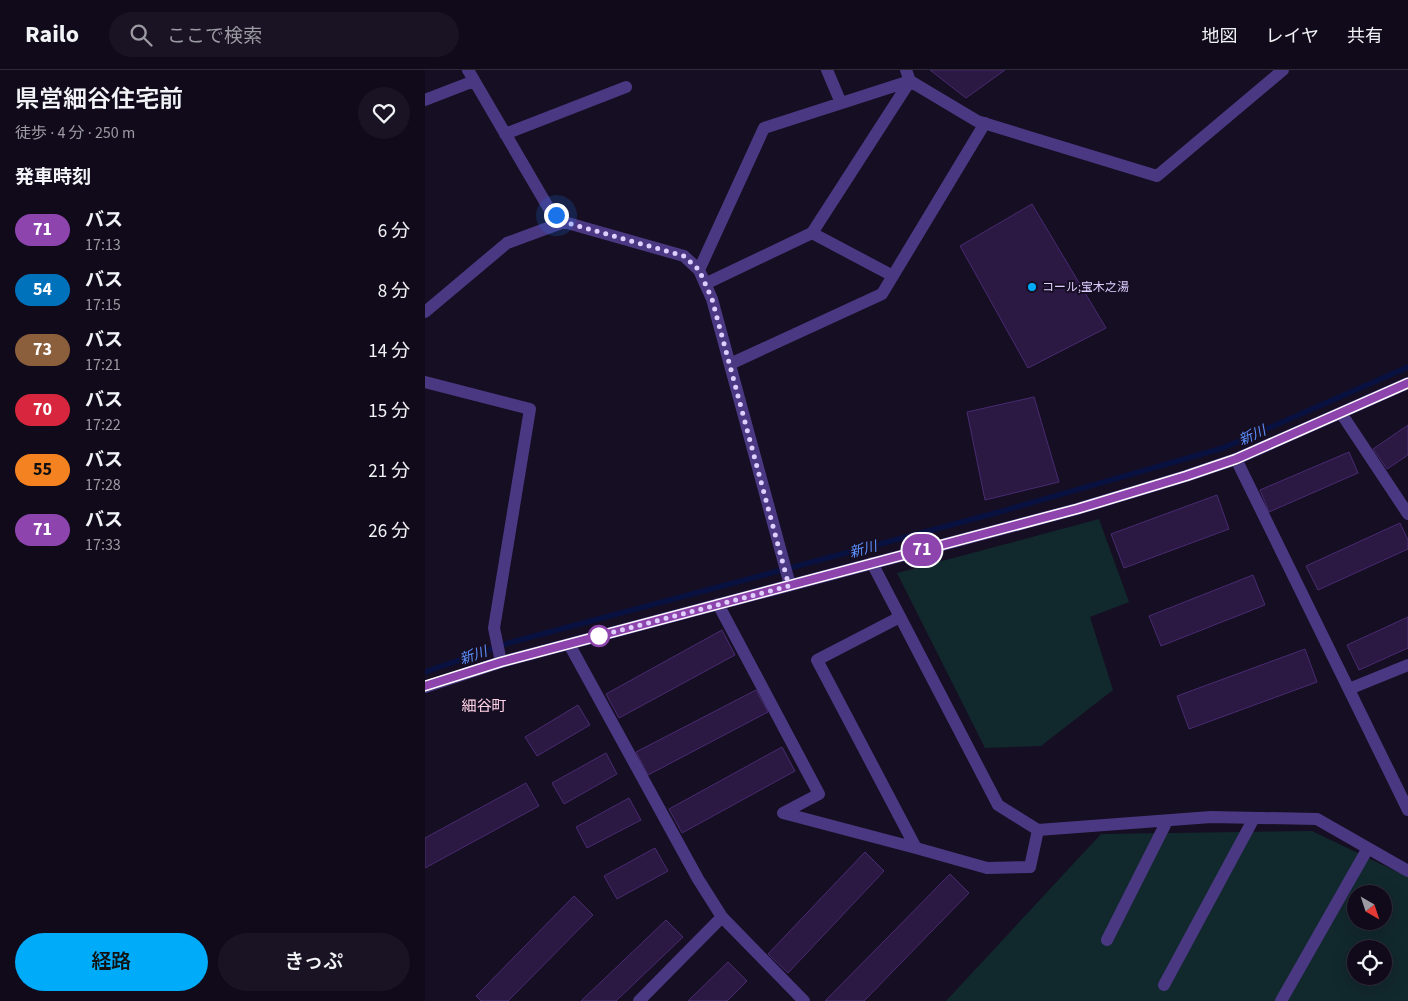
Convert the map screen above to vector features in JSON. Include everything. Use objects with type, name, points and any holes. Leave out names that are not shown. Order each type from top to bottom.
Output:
[{"type":"street","points":[[827,70],[841,103]]},
{"type":"street","points":[[908,76],[977,121],[1157,176],[1283,70]]},
{"type":"street","points":[[425,100],[471,76],[548,207],[564,222],[684,256],[699,270],[712,299],[789,586]]},
{"type":"street","points":[[699,270],[764,128],[841,103],[908,76]]},
{"type":"street","points":[[705,284],[812,233],[908,76]]},
{"type":"street","points":[[505,134],[626,87]]},
{"type":"street","points":[[730,364],[882,294],[985,123]]},
{"type":"street","points":[[425,312],[507,243],[564,222]]},
{"type":"street","points":[[812,233],[893,276]]},
{"type":"street","points":[[425,382],[530,409],[494,628],[501,662]]},
{"type":"street","points":[[425,686],[501,662],[1077,509],[1186,476],[1236,459],[1408,383]]},
{"type":"street","points":[[1341,413],[1408,514]]},
{"type":"street","points":[[1236,459],[1408,810]]},
{"type":"street","points":[[872,563],[998,805],[1038,830],[1211,817],[1317,819],[1408,871]]},
{"type":"street","points":[[718,604],[819,794],[783,813],[987,868],[1029,867],[1038,830]]},
{"type":"street","points":[[900,617],[817,660],[917,848]]},
{"type":"street","points":[[569,644],[698,879],[722,917],[804,1001]]},
{"type":"street","points":[[1349,689],[1408,665]]},
{"type":"street","points":[[1164,985],[1254,818]]},
{"type":"street","points":[[1107,940],[1167,821]]},
{"type":"street","points":[[1281,1001],[1368,848]]},
{"type":"street","points":[[639,1001],[722,917]]},
{"type":"green space","points":[[1099,519],[1129,602],[1090,617],[1113,690],[1041,746],[985,748],[897,573]]},
{"type":"green space","points":[[1312,831],[1408,877],[1408,1001],[946,1001],[1101,834]]},
{"type":"building","points":[[930,70],[1005,70],[966,98]]},
{"type":"building","name":"コール;宝木之湯","points":[[1032,204],[1106,328],[1028,368],[960,246]]},
{"type":"building","points":[[1034,397],[1059,482],[985,500],[967,412]]},
{"type":"building","points":[[1408,425],[1408,455],[1387,469],[1373,449]]},
{"type":"building","points":[[1349,452],[1358,473],[1269,512],[1260,490]]},
{"type":"building","points":[[1217,495],[1229,529],[1124,568],[1111,534]]},
{"type":"building","points":[[1400,523],[1408,540],[1408,549],[1318,590],[1306,566]]},
{"type":"building","points":[[1253,575],[1265,605],[1161,646],[1149,616]]},
{"type":"building","points":[[1408,617],[1408,648],[1359,670],[1347,645]]},
{"type":"building","points":[[722,630],[735,655],[619,718],[606,694]]},
{"type":"building","points":[[1305,649],[1317,682],[1189,729],[1177,696]]},
{"type":"building","points":[[756,690],[768,712],[648,775],[636,752]]},
{"type":"building","points":[[578,705],[590,725],[537,756],[525,737]]},
{"type":"building","points":[[782,747],[795,771],[682,833],[669,809]]},
{"type":"building","points":[[606,753],[617,774],[564,804],[552,783]]},
{"type":"building","points":[[526,783],[539,806],[425,868],[425,838]]},
{"type":"building","points":[[629,798],[641,820],[587,848],[576,827]]},
{"type":"building","points":[[655,848],[668,871],[617,899],[604,876]]},
{"type":"building","points":[[865,852],[884,871],[788,973],[768,954]]},
{"type":"building","points":[[950,874],[969,893],[864,1001],[825,1001]]},
{"type":"building","points":[[574,896],[593,915],[508,1001],[481,1001],[476,996]]},
{"type":"building","points":[[666,920],[683,937],[616,1001],[581,1001]]},
{"type":"building","points":[[728,962],[747,981],[727,1001],[688,1001]]},
{"type":"waterway","name":"新川","points":[[425,672],[512,642],[992,514],[1223,448],[1408,367]]},
{"type":"bus line","name":"71","points":[[425,686],[501,662],[1077,509],[1186,476],[1236,459],[1408,383]]},
{"type":"place","name":"コール;宝木之湯","points":[[1032,287]]},
{"type":"district","name":"細谷町","points":[[484,706]]},
{"type":"route","points":[[556,215],[564,222],[684,256],[699,270],[712,299],[789,586],[599,636]]}]
